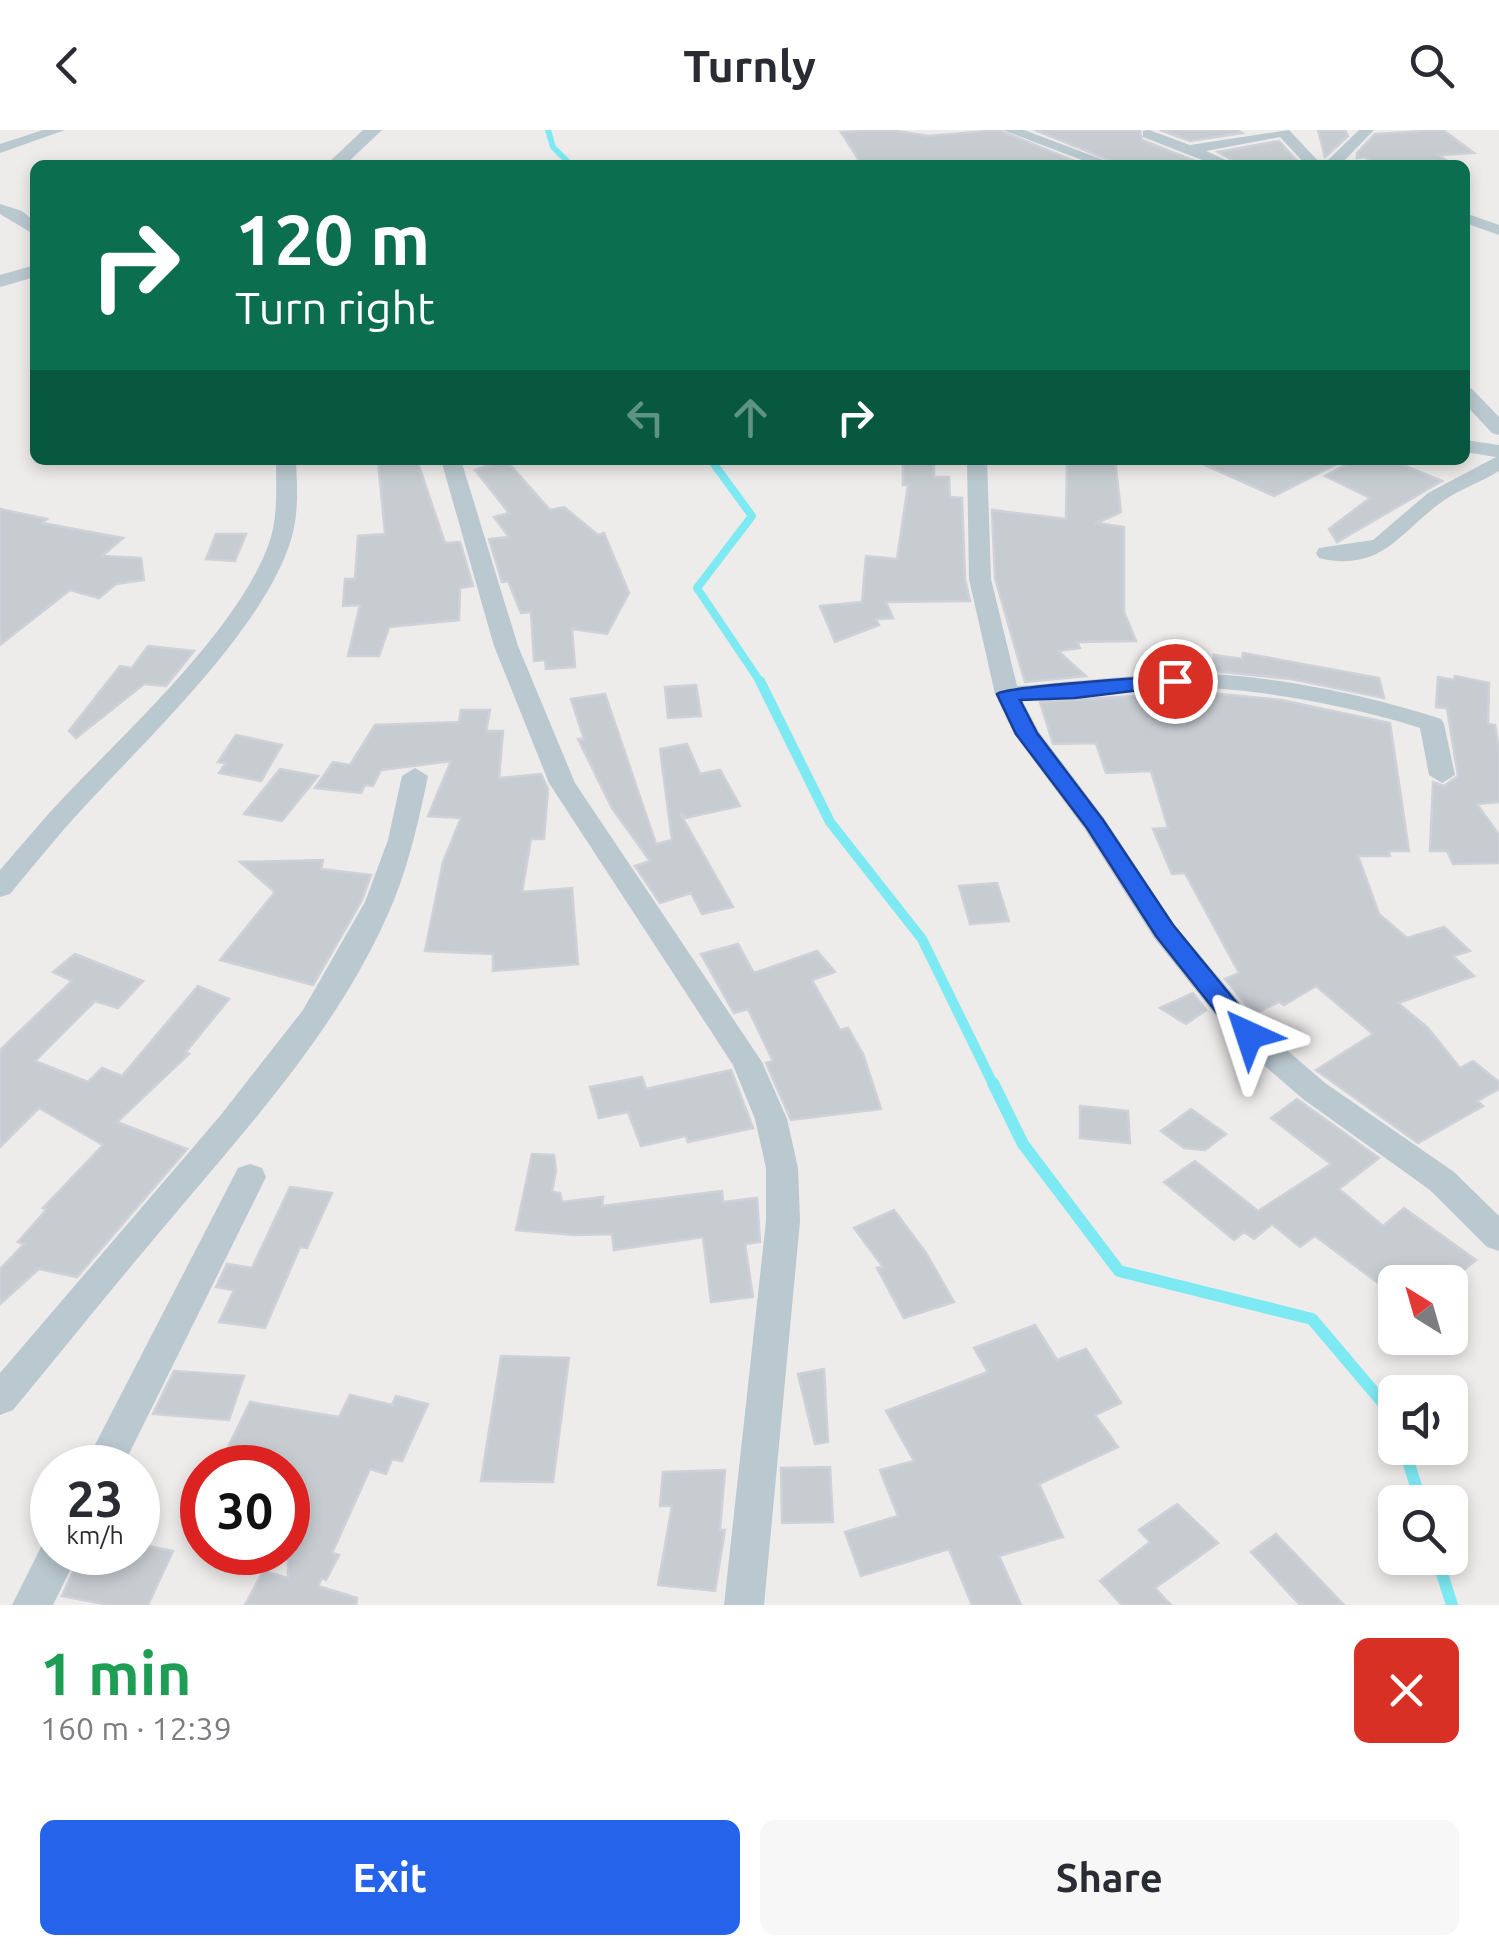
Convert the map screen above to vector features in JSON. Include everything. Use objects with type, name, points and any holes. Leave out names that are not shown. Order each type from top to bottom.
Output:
[{"type":"street","points":[[0,150],[58,130]]},
{"type":"street","points":[[340,160],[373,130]]},
{"type":"street","points":[[1010,130],[1096,160]]},
{"type":"street","points":[[1336,160],[1367,130]]},
{"type":"street","points":[[1188,150],[1282,131],[1309,160]]},
{"type":"street","points":[[1148,134],[1215,160]]},
{"type":"street","points":[[0,209],[28,225]]},
{"type":"street","points":[[1470,220],[1499,230]]},
{"type":"street","points":[[0,230],[28,225]]},
{"type":"street","points":[[0,281],[30,272]]},
{"type":"street","points":[[1470,398],[1499,429]]},
{"type":"street","points":[[1470,447],[1499,451]]},
{"type":"street","points":[[1327,552],[1361,553],[1382,546],[1433,498],[1499,462]]},
{"type":"street","points":[[0,888],[70,805],[196,672],[268,574],[282,535],[286,465]]},
{"type":"street","points":[[452,465],[506,646],[562,783],[747,1062],[771,1119],[782,1168],[783,1221],[744,1605]]},
{"type":"street","points":[[977,465],[980,578],[1007,694],[1027,734],[1095,824],[1164,931],[1249,1035],[1314,1090],[1442,1181],[1499,1236]]},
{"type":"street","points":[[1007,694],[1201,681],[1278,690],[1400,713],[1432,724],[1442,776]]},
{"type":"street","points":[[0,1399],[228,1132],[298,1038],[386,890],[408,823],[415,776]]},
{"type":"street","points":[[114,1445],[250,1177]]},
{"type":"street","points":[[32,1605],[47,1575]]},
{"type":"building","points":[[891,130],[928,136],[999,130],[1072,160],[859,160],[841,132]]},
{"type":"building","points":[[1035,130],[1140,130],[1142,140],[1192,160],[1109,160]]},
{"type":"building","points":[[1160,130],[1237,130],[1242,133],[1190,141]]},
{"type":"building","points":[[1318,130],[1345,130],[1348,136],[1325,157]]},
{"type":"building","points":[[1443,130],[1474,153],[1438,155],[1446,160],[1357,158],[1375,134]]},
{"type":"building","points":[[1279,141],[1296,160],[1232,160],[1218,152]]},
{"type":"building","points":[[378,465],[419,465],[445,543],[460,542],[473,586],[460,588],[459,620],[389,627],[379,656],[348,656],[360,605],[343,606],[345,579],[355,579],[358,536],[385,534]]},
{"type":"building","points":[[510,465],[550,510],[564,507],[598,535],[604,533],[629,593],[607,634],[572,629],[575,667],[546,669],[545,660],[534,661],[531,612],[521,613],[508,581],[502,582],[489,539],[509,537],[494,517],[509,513],[475,470]]},
{"type":"building","points":[[903,465],[934,465],[934,477],[949,477],[950,497],[962,498],[965,579],[970,601],[886,602],[893,618],[876,619],[879,625],[835,642],[820,606],[862,602],[866,556],[897,559],[908,485],[903,485]]},
{"type":"building","points":[[1067,465],[1116,465],[1121,512],[1097,523],[1124,527],[1124,612],[1136,641],[1077,642],[1080,648],[1058,651],[1086,676],[1025,682],[995,578],[992,510],[1066,519]]},
{"type":"building","points":[[1205,465],[1335,465],[1274,496]]},
{"type":"building","points":[[1345,465],[1403,465],[1442,481],[1337,542],[1329,529],[1370,498],[1325,476]]},
{"type":"building","points":[[0,509],[47,519],[42,523],[123,538],[102,556],[141,558],[144,580],[116,584],[99,598],[70,590],[0,645]]},
{"type":"building","points":[[216,534],[246,534],[235,561],[206,559]]},
{"type":"building","points":[[148,646],[194,651],[166,686],[144,684],[76,738],[69,731],[120,666],[132,668]]},
{"type":"building","points":[[1243,653],[1379,678],[1384,698],[1291,679],[1212,671],[1214,655],[1242,659]]},
{"type":"building","points":[[1455,676],[1489,683],[1488,724],[1495,725],[1499,750],[1499,802],[1477,804],[1499,835],[1499,863],[1453,864],[1447,851],[1430,851],[1433,782],[1444,786],[1458,776],[1447,708],[1436,707],[1438,677],[1454,680]]},
{"type":"building","points":[[696,685],[701,716],[668,718],[665,687]]},
{"type":"building","points":[[1200,692],[1281,700],[1390,723],[1409,851],[1388,851],[1390,856],[1358,856],[1379,914],[1407,938],[1444,927],[1470,951],[1453,956],[1474,976],[1398,1003],[1428,1028],[1460,1068],[1473,1061],[1499,1082],[1499,1089],[1477,1101],[1483,1106],[1418,1143],[1316,1070],[1373,1034],[1316,986],[1284,1005],[1279,1002],[1254,1014],[1225,979],[1239,973],[1185,873],[1172,874],[1153,829],[1168,828],[1151,771],[1106,773],[1096,743],[1053,744],[1040,702]]},
{"type":"building","points":[[605,694],[656,844],[672,840],[660,749],[687,744],[700,774],[720,770],[740,806],[686,818],[680,813],[733,907],[702,914],[691,893],[660,903],[635,866],[650,861],[612,808],[578,739],[584,739],[571,699]]},
{"type":"building","points":[[461,710],[490,710],[486,731],[503,731],[499,778],[541,774],[548,789],[544,839],[531,839],[522,892],[572,888],[578,964],[493,971],[493,954],[425,951],[443,862],[461,818],[428,816],[451,761],[381,770],[373,786],[365,785],[361,793],[315,788],[333,762],[350,765],[375,725],[459,722]]},
{"type":"building","points":[[236,735],[282,745],[261,781],[219,773],[226,763],[218,762]]},
{"type":"building","points":[[280,769],[318,776],[282,821],[244,814]]},
{"type":"building","points":[[323,860],[321,869],[371,875],[362,900],[313,985],[220,960],[275,892],[240,862]]},
{"type":"building","points":[[997,883],[1009,921],[970,924],[959,886]]},
{"type":"building","points":[[738,944],[754,973],[817,951],[835,972],[812,980],[840,1030],[848,1028],[863,1054],[881,1109],[791,1120],[766,1063],[773,1061],[748,1009],[734,1013],[701,954]]},
{"type":"building","points":[[75,954],[143,981],[118,1008],[95,1001],[35,1061],[88,1082],[102,1068],[122,1076],[198,986],[229,999],[185,1053],[189,1054],[117,1122],[187,1149],[77,1277],[39,1269],[0,1304],[0,1269],[24,1244],[18,1242],[47,1209],[43,1208],[103,1145],[39,1108],[0,1147],[0,1050],[72,981],[53,972]]},
{"type":"building","points":[[1193,993],[1206,1010],[1186,1024],[1160,1008]]},
{"type":"building","points":[[731,1070],[753,1128],[688,1142],[686,1136],[641,1146],[628,1112],[599,1118],[590,1087],[642,1077],[646,1089]]},
{"type":"building","points":[[1297,1099],[1379,1158],[1339,1189],[1383,1226],[1404,1208],[1476,1260],[1468,1267],[1378,1265],[1378,1283],[1315,1236],[1300,1247],[1272,1224],[1254,1239],[1244,1232],[1234,1240],[1164,1182],[1195,1161],[1258,1211],[1331,1164],[1271,1118]]},
{"type":"building","points":[[1080,1106],[1128,1111],[1130,1143],[1080,1138]]},
{"type":"building","points":[[1191,1109],[1226,1134],[1205,1150],[1184,1148],[1161,1131]]},
{"type":"building","points":[[532,1154],[554,1155],[552,1192],[560,1193],[562,1202],[603,1197],[602,1206],[722,1191],[723,1202],[757,1198],[760,1242],[745,1244],[753,1297],[711,1302],[703,1237],[614,1250],[612,1234],[516,1230]]},
{"type":"building","points":[[290,1187],[332,1193],[307,1248],[300,1247],[265,1328],[219,1322],[234,1290],[216,1287],[227,1264],[252,1268]]},
{"type":"building","points":[[894,1210],[926,1253],[954,1302],[904,1318],[877,1268],[883,1267],[854,1228]]},
{"type":"building","points":[[1035,1325],[1057,1360],[1086,1349],[1121,1403],[1095,1415],[1118,1447],[1039,1484],[1063,1537],[999,1556],[1021,1605],[972,1605],[949,1549],[861,1576],[845,1532],[898,1516],[880,1470],[914,1461],[886,1411],[988,1372],[974,1348]]},
{"type":"building","points":[[501,1356],[569,1358],[553,1482],[481,1481]]},
{"type":"building","points":[[824,1369],[828,1442],[815,1444],[798,1374]]},
{"type":"building","points":[[174,1371],[244,1376],[229,1420],[153,1414]]},
{"type":"building","points":[[350,1395],[392,1405],[396,1396],[428,1404],[402,1461],[392,1459],[386,1474],[370,1469],[332,1553],[339,1555],[326,1580],[322,1578],[318,1586],[357,1598],[356,1605],[245,1605],[261,1575],[310,1575],[310,1445],[229,1445],[250,1402],[339,1417]]},
{"type":"building","points":[[830,1467],[833,1522],[782,1523],[781,1468]]},
{"type":"building","points":[[725,1470],[720,1530],[725,1530],[715,1591],[658,1585],[672,1506],[660,1506],[663,1472]]},
{"type":"building","points":[[1177,1504],[1218,1543],[1155,1588],[1171,1605],[1122,1605],[1100,1581],[1150,1542],[1139,1530]]},
{"type":"building","points":[[1276,1534],[1344,1605],[1300,1605],[1251,1552]]},
{"type":"building","points":[[160,1548],[173,1551],[148,1605],[109,1605],[62,1596],[72,1575],[160,1575]]},
{"type":"waterway","points":[[548,130],[553,147],[566,160]]},
{"type":"waterway","points":[[715,465],[752,516],[697,588],[761,683]]},
{"type":"waterway","points":[[761,683],[830,822],[922,939],[994,1086]]},
{"type":"waterway","points":[[993,1083],[1023,1144],[1119,1271],[1312,1319],[1378,1397]]},
{"type":"waterway","points":[[1409,1465],[1416,1485]]},
{"type":"waterway","points":[[1442,1575],[1452,1605]]},
{"type":"route","points":[[1175,681],[1075,692],[1007,694],[1027,734],[1095,824],[1164,931],[1214,997],[1249,1035]]}]
